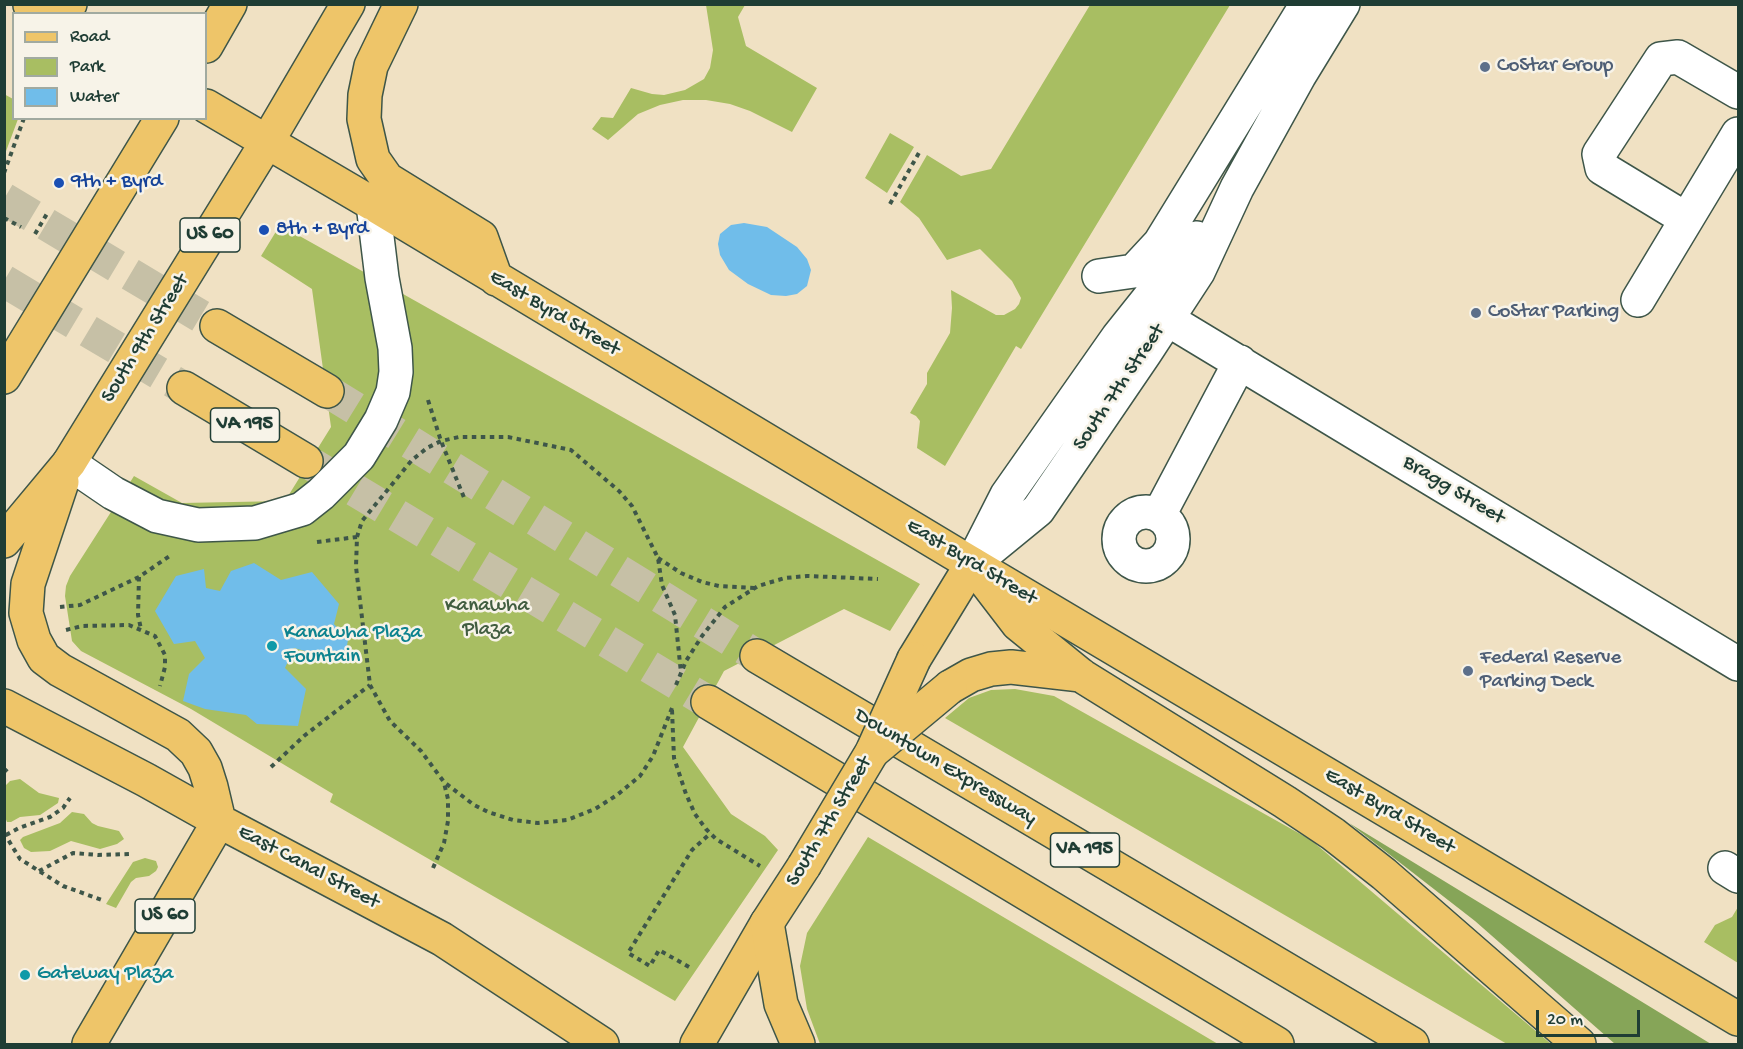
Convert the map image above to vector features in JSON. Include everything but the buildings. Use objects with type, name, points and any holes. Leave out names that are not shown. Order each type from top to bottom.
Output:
[{"type":"main road","points":[[30,5],[70,4]]},
{"type":"main road","points":[[207,44],[230,4]]},
{"type":"main road","name":"South 9th Street","points":[[4,541],[69,463],[267,142],[348,4]]},
{"type":"main road","points":[[401,4],[371,66],[365,95],[364,119],[373,159],[387,179],[481,237],[496,279]]},
{"type":"main road","name":"East Byrd Street","points":[[207,107],[1738,1018]]},
{"type":"main road","points":[[4,376],[161,120]]},
{"type":"main road","points":[[217,326],[327,391]]},
{"type":"main road","name":"VA 195","points":[[184,388],[306,461]]},
{"type":"main road","name":"US 60","points":[[69,463],[28,585],[26,614],[34,640],[44,658],[60,670],[178,735],[196,752],[205,768],[219,821],[89,1044]]},
{"type":"main road","points":[[972,564],[1018,624],[1082,676],[1333,834],[1393,881],[1578,1044]]},
{"type":"main road","name":"South 7th Street","points":[[697,1044],[767,923],[872,752],[914,659],[972,564]]},
{"type":"main road","name":"Downtown Expressway","points":[[757,656],[1412,1044]]},
{"type":"main road","points":[[872,752],[950,687],[970,675],[1011,666],[1082,676]]},
{"type":"main road","points":[[708,702],[1277,1044]]},
{"type":"main road","name":"East Canal Street","points":[[4,706],[442,939],[602,1044]]},
{"type":"main road","points":[[767,923],[781,1004],[798,1044]]},
{"type":"street","points":[[1100,276],[1134,271],[1160,243],[1307,4]]},
{"type":"street","name":"South 7th Street","points":[[972,564],[1038,510],[1167,319],[1198,272],[1237,188],[1299,76],[1343,4]]},
{"type":"street","points":[[1686,219],[1602,168],[1599,154],[1661,59],[1678,57],[1738,92]]},
{"type":"street","points":[[1638,300],[1738,134]]},
{"type":"street","name":"South 7th Street","points":[[972,564],[1007,495],[1118,337],[1237,188]]},
{"type":"street","points":[[69,463],[112,493],[157,516],[198,525],[255,523],[302,508],[321,494],[359,456],[381,420],[393,392],[396,372],[395,348],[382,278],[373,204]]},
{"type":"street","name":"Bragg Street","points":[[1167,319],[1738,664]]},
{"type":"street","points":[[1158,514],[1240,362]]},
{"type":"path","points":[[4,173],[23,120]]},
{"type":"path","points":[[890,204],[920,151]]},
{"type":"path","points":[[34,234],[48,212]]},
{"type":"path","points":[[4,218],[21,227]]},
{"type":"path","points":[[672,708],[653,756],[640,776],[595,809],[567,820],[538,823],[513,820],[488,812],[455,792],[444,782],[421,751],[390,721],[370,685],[356,567],[362,521],[412,460],[427,448],[441,441],[459,437],[508,437],[571,450],[619,491],[632,506],[657,558],[662,585],[675,615],[681,673]]},
{"type":"path","points":[[441,441],[465,500]]},
{"type":"path","points":[[58,607],[80,605],[139,577],[174,553]]},
{"type":"path","points":[[657,558],[681,573],[702,582],[719,586],[755,588]]},
{"type":"path","points":[[139,577],[138,615],[141,630]]},
{"type":"path","points":[[62,631],[82,626],[129,625],[155,636],[165,655],[165,667],[158,696]]},
{"type":"path","points":[[271,767],[304,736],[370,685]]},
{"type":"path","points":[[4,772],[10,766]]},
{"type":"path","points":[[434,868],[444,843],[448,821],[448,799],[444,782]]},
{"type":"path","points":[[70,798],[63,808],[50,817],[5,834],[20,859],[63,886],[102,900]]},
{"type":"path","points":[[688,967],[659,950],[650,966],[628,952],[692,850],[711,833]]},
{"type":"path","points":[[39,871],[73,853],[129,854]]},
{"type":"green space","points":[[706,5],[745,5],[738,17],[746,46],[817,88],[792,132],[750,111],[730,104],[706,100],[683,100],[660,105],[638,114],[608,140],[592,129],[601,117],[613,118],[631,88],[664,95],[685,90],[704,79],[710,68],[713,50]]},
{"type":"green space","points":[[1090,5],[1230,5],[1021,349],[1016,346],[945,466],[917,448],[920,421],[910,413],[927,384],[927,373],[950,333],[951,290],[996,315],[1004,315],[1015,309],[1021,298],[1012,281],[980,249],[947,260],[919,218],[900,202],[927,155],[961,176],[991,169]]},
{"type":"green space","points":[[4,94],[12,98],[12,120],[18,120],[5,154]]},
{"type":"green space","points":[[890,133],[914,147],[887,193],[865,178]]},
{"type":"green space","name":"Kanawha Plaza","points":[[280,225],[920,584],[890,631],[844,609],[724,671],[683,747],[731,814],[765,836],[778,850],[675,1001],[330,802],[333,794],[191,709],[81,651],[72,641],[65,596],[66,586],[70,576],[134,476],[182,503],[285,501],[331,427],[312,289],[261,256]]},
{"type":"green space","points":[[1015,689],[1054,696],[1311,840],[1551,1044],[1507,1044],[945,718],[969,698],[991,690]]},
{"type":"green space","points":[[20,779],[39,793],[59,798],[58,803],[40,815],[20,817],[7,822],[5,786],[10,781]]},
{"type":"green space","points":[[72,812],[84,814],[98,826],[119,831],[124,839],[117,844],[100,849],[71,841],[50,851],[31,852],[24,848],[20,840],[23,837],[60,823]]},
{"type":"green space","points":[[1349,823],[1711,1044],[1615,1044],[1475,921]]},
{"type":"green space","points":[[868,837],[1218,1044],[820,1044],[807,1009],[800,966],[807,933]]},
{"type":"green space","points":[[145,858],[156,861],[158,867],[156,871],[131,882],[116,908],[106,904],[133,862]]},
{"type":"green space","points":[[1738,907],[1738,963],[1704,942],[1715,925],[1732,917]]},
{"type":"water","points":[[744,223],[767,227],[797,247],[807,259],[811,270],[807,286],[797,294],[771,295],[748,284],[729,270],[720,255],[718,244],[720,234],[731,225]]},
{"type":"water","name":"Kanawha Plaza Fountain","points":[[254,563],[281,580],[312,572],[339,604],[334,624],[348,640],[344,662],[294,648],[285,668],[306,689],[298,726],[257,724],[246,715],[205,709],[183,701],[189,674],[205,658],[195,641],[174,644],[155,611],[176,576],[204,569],[206,588],[220,591],[231,571]]},
{"type":"tunnel","points":[[4,199],[217,326]]},
{"type":"tunnel","points":[[4,281],[184,388]]},
{"type":"tunnel","points":[[327,391],[757,656]]},
{"type":"tunnel","points":[[313,465],[708,702]]},
{"type":"place","name":"CoStar Group","points":[[1485,67]]},
{"type":"place","name":"9th + Byrd","points":[[59,183]]},
{"type":"place","name":"8th + Byrd","points":[[264,230]]},
{"type":"place","name":"CoStar Parking","points":[[1476,313]]},
{"type":"place","name":"Kanawha Plaza Fountain","points":[[272,646]]},
{"type":"place","name":"Federal Reserve Parking Deck","points":[[1468,671]]},
{"type":"place","name":"Gateway Plaza","points":[[25,975]]}]
